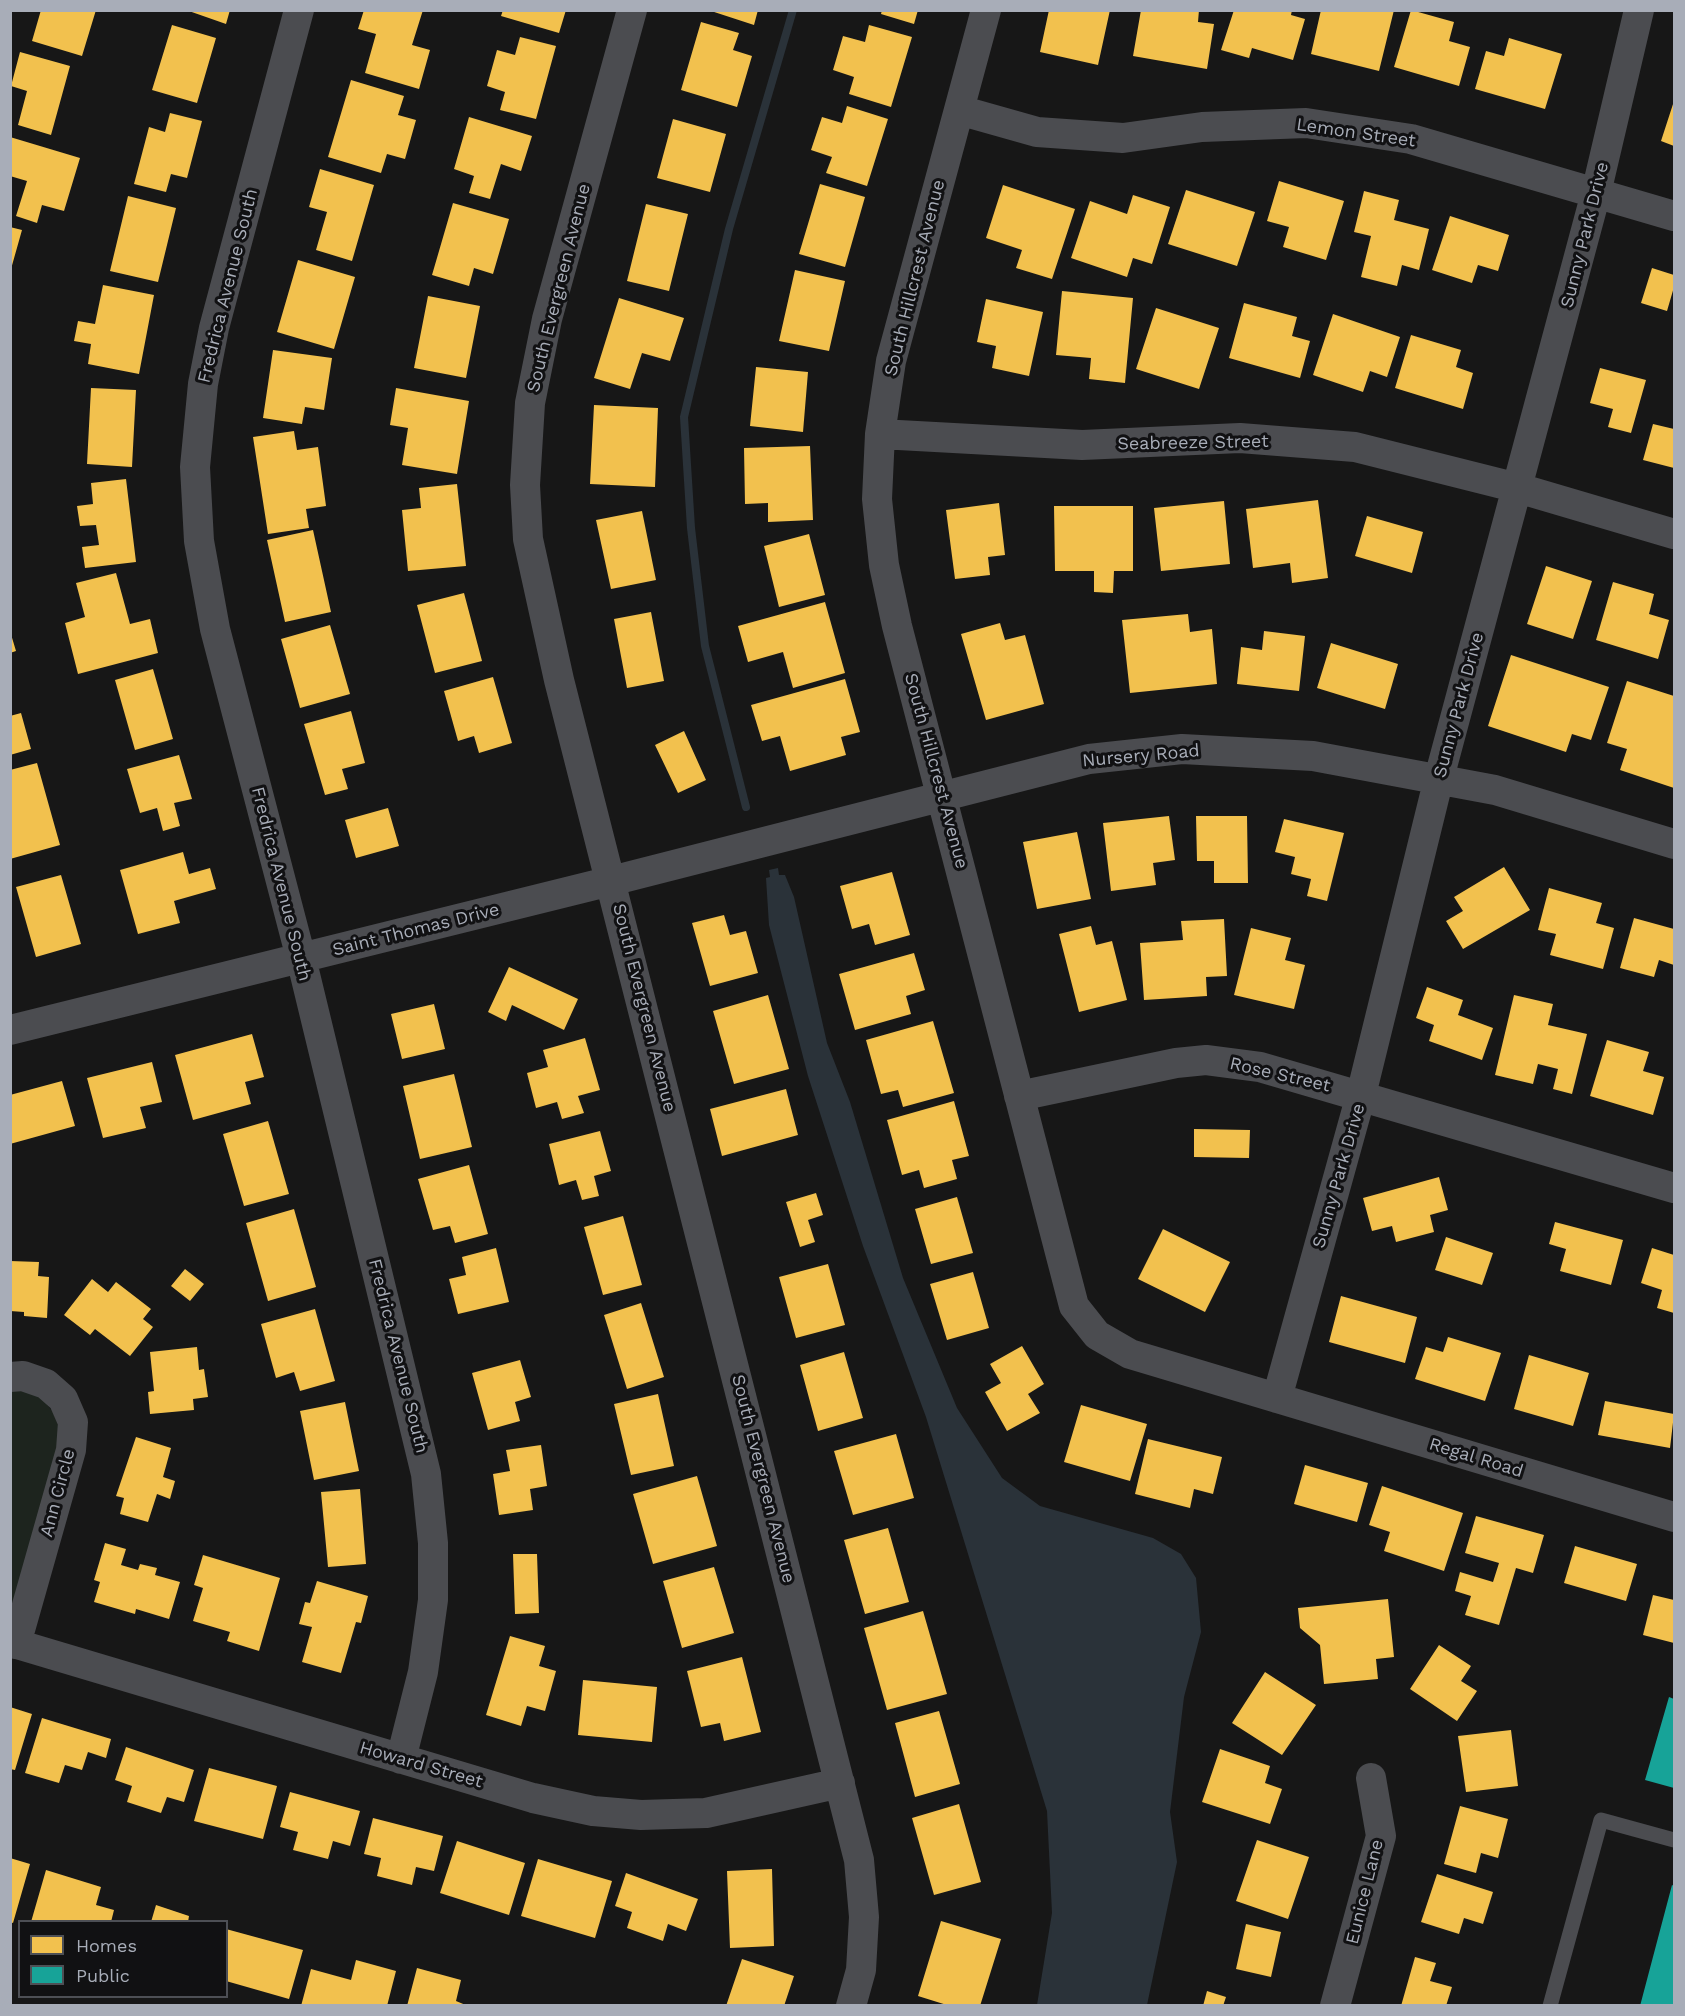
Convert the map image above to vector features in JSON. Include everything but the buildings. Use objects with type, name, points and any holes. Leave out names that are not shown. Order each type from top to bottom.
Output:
[{"type":"street","name":"Fredrica Avenue South","points":[[299,10],[214,328],[203,384],[195,466],[199,541],[215,629],[301,958],[426,1474],[433,1543],[433,1600],[423,1672],[401,1759]]},
{"type":"street","name":"South Evergreen Avenue","points":[[632,10],[547,319],[530,403],[525,485],[528,539],[542,607],[859,1860],[864,1917],[861,1970],[851,2006]]},
{"type":"street","name":"South Hillcrest Avenue","points":[[986,10],[891,361],[880,434],[876,499],[884,565],[897,626],[1074,1306],[1097,1335],[1130,1354],[1277,1398]]},
{"type":"street","name":"Sunny Park Drive","points":[[1277,1398],[1361,1095],[1438,778],[1596,193],[1639,10]]},
{"type":"street","name":"Lemon Street","points":[[959,110],[1037,132],[1123,138],[1202,127],[1306,123],[1411,139],[1674,216]]},
{"type":"street","name":"Seabreeze Street","points":[[880,434],[1082,445],[1240,438],[1355,447],[1518,488],[1674,534]]},
{"type":"street","name":"Nursery Road","points":[[611,881],[942,794],[1089,759],[1182,749],[1313,756],[1438,778],[1495,790],[1674,844]]},
{"type":"street","name":"Saint Thomas Drive","points":[[10,1030],[611,881]]},
{"type":"street","name":"Rose Street","points":[[1019,1096],[1206,1060],[1260,1067],[1674,1188]]},
{"type":"street","name":"Ann Circle","points":[[10,1377],[23,1376],[46,1384],[63,1399],[73,1422],[71,1450],[13,1643]]},
{"type":"street","name":"Regal Road","points":[[1277,1398],[1674,1517]]},
{"type":"street","name":"Howard Street","points":[[13,1643],[533,1798],[593,1811],[641,1815],[706,1813],[840,1783]]},
{"type":"street","name":"Eunice Lane","points":[[1335,2006],[1381,1836],[1371,1778]]},
{"type":"lane","points":[[1550,2006],[1601,1820],[1674,1840]]},
{"type":"shaded area","points":[[778,868],[779,875],[785,875],[794,897],[827,1043],[850,1102],[903,1278],[957,1408],[1002,1478],[1040,1506],[1153,1538],[1181,1554],[1196,1578],[1201,1632],[1184,1697],[1170,1812],[1177,1862],[1147,2005],[1037,2005],[1052,1913],[1047,1811],[926,1417],[863,1246],[808,1076],[769,925],[766,878],[770,877],[769,870]]},
{"type":"shaded area","points":[[11,1389],[26,1390],[41,1397],[53,1412],[59,1428],[58,1447],[11,1609]]},
{"type":"waterway","points":[[746,807],[705,646],[691,528],[684,417],[729,229],[793,10]]}]
